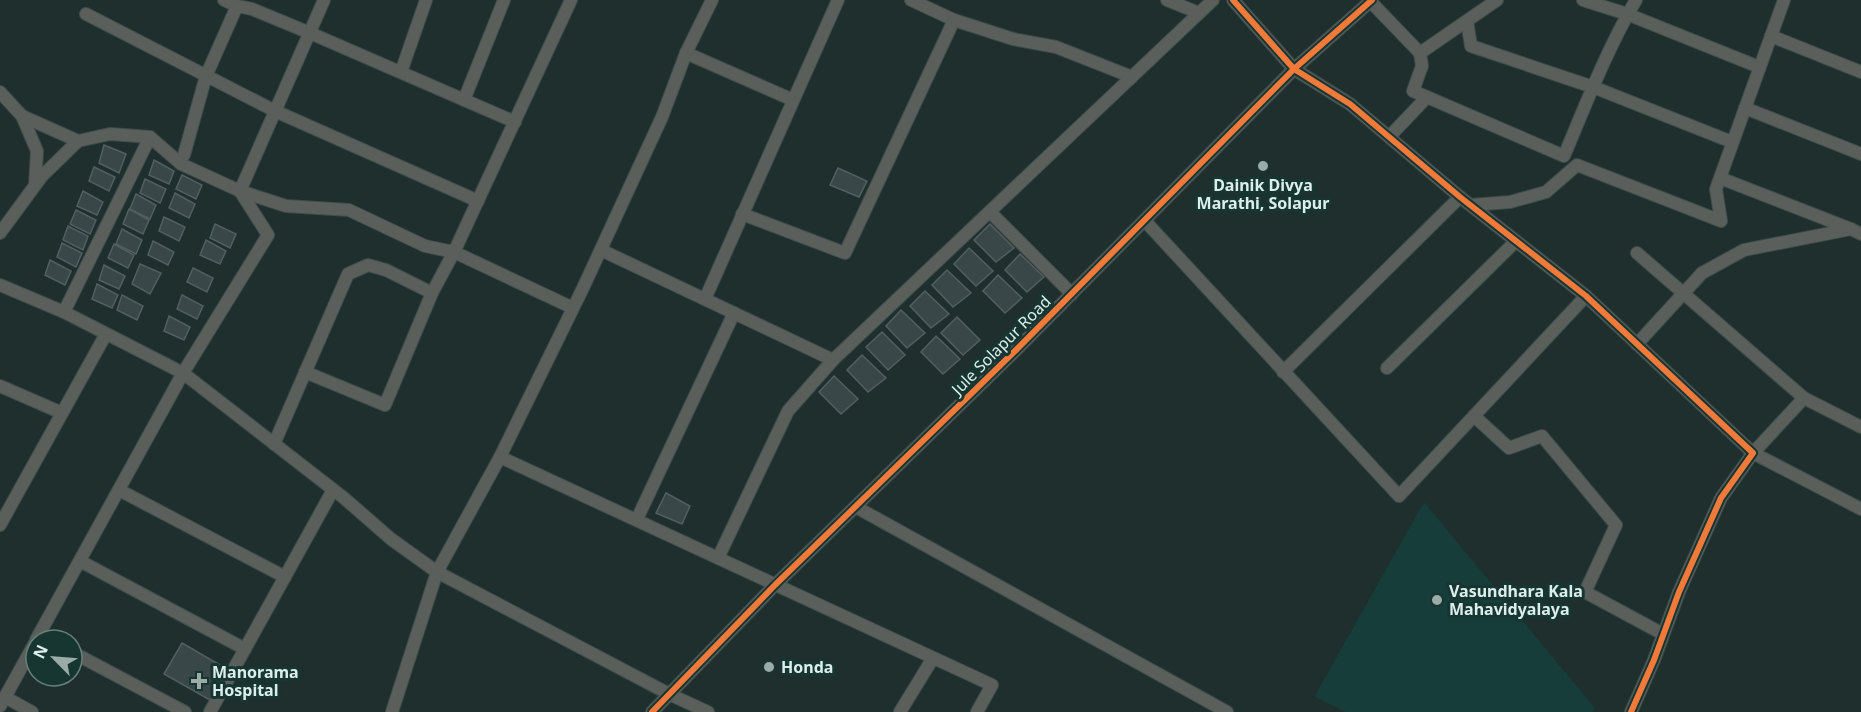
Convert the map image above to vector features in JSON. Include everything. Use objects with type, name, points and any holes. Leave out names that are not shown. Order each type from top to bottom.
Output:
[{"type":"street","points":[[224,0],[310,33],[515,122]]},
{"type":"street","points":[[240,191],[324,0]]},
{"type":"street","points":[[401,72],[426,0]]},
{"type":"street","points":[[464,100],[504,0]]},
{"type":"street","points":[[305,372],[385,405],[432,293],[454,252],[571,0]]},
{"type":"street","points":[[392,712],[438,572],[500,457],[601,250],[662,117],[686,53],[712,0]]},
{"type":"street","points":[[705,299],[838,0]]},
{"type":"street","points":[[911,0],[954,20],[1013,39],[1056,47],[1132,77]]},
{"type":"street","points":[[1167,0],[1199,13]]},
{"type":"street","points":[[718,558],[788,411],[833,360],[1213,0]]},
{"type":"street","points":[[1233,0],[1294,69],[1350,104],[1515,242],[1586,296],[1754,453],[1861,509]]},
{"type":"street","points":[[1420,53],[1497,0]]},
{"type":"street","points":[[1582,0],[1628,14],[1759,67]]},
{"type":"street","points":[[1371,1],[1420,53],[1422,66],[1413,91],[1564,156],[1593,87],[1636,0]]},
{"type":"street","points":[[1283,372],[1466,201],[1510,202],[1546,192],[1577,165],[1721,221],[1716,189],[1784,0]]},
{"type":"street","name":"Jule Solapur Road","points":[[652,712],[776,585],[1072,294],[1294,69],[1371,1]]},
{"type":"street","points":[[184,154],[206,75],[237,6]]},
{"type":"street","points":[[86,14],[275,111],[478,201]]},
{"type":"street","points":[[742,214],[845,253],[954,20]]},
{"type":"street","points":[[1467,21],[1471,46],[1593,87],[1732,142]]},
{"type":"street","points":[[1771,36],[1861,72]]},
{"type":"street","points":[[686,53],[793,100]]},
{"type":"street","points":[[0,92],[22,116],[37,151],[34,186]]},
{"type":"street","points":[[1389,137],[1427,97]]},
{"type":"street","points":[[1745,108],[1861,154]]},
{"type":"street","points":[[22,116],[78,141]]},
{"type":"street","points":[[0,233],[42,176],[78,141],[110,134],[150,137],[182,164],[240,191],[286,206],[349,210],[424,246],[454,252],[573,308]]},
{"type":"street","points":[[64,312],[150,137]]},
{"type":"street","points":[[1720,178],[1856,231]]},
{"type":"street","points":[[46,628],[183,373],[268,235],[240,191]]},
{"type":"street","points":[[990,212],[1072,294]]},
{"type":"street","points":[[1145,221],[1399,496],[1586,296]]},
{"type":"street","points":[[1637,344],[1702,273],[1744,250],[1856,231]]},
{"type":"street","points":[[1387,369],[1515,242]]},
{"type":"street","points":[[601,250],[833,360]]},
{"type":"street","points":[[1637,253],[1804,398],[1861,427]]},
{"type":"street","points":[[273,444],[348,274],[368,265],[386,270],[432,293]]},
{"type":"street","points":[[0,285],[64,312],[183,373],[333,490],[391,539],[438,572],[671,695],[708,712]]},
{"type":"street","points":[[637,519],[734,313]]},
{"type":"street","points":[[0,525],[106,334]]},
{"type":"street","points":[[0,386],[62,413]]},
{"type":"street","points":[[1631,712],[1679,592],[1721,498],[1754,453],[1804,398]]},
{"type":"street","points":[[1474,416],[1509,448],[1542,436],[1616,525],[1585,592],[1663,634]]},
{"type":"street","points":[[500,457],[992,685],[977,712]]},
{"type":"street","points":[[119,490],[285,577]]},
{"type":"street","points":[[210,712],[333,490]]},
{"type":"street","points":[[856,507],[1227,712]]},
{"type":"street","points":[[80,561],[245,649]]},
{"type":"street","points":[[84,658],[185,712]]},
{"type":"street","points":[[900,712],[933,658]]},
{"type":"street","points":[[24,666],[3,702],[32,712]]},
{"type":"shaded area","name":"Vasundhara Kala Mahavidyalaya","points":[[1424,502],[1595,708],[1593,712],[1346,712],[1314,697]]},
{"type":"building","points":[[104,145],[126,154],[119,173],[99,163]]},
{"type":"building","points":[[154,160],[174,171],[169,184],[149,175]]},
{"type":"building","points":[[94,167],[115,177],[109,191],[89,181]]},
{"type":"building","points":[[838,168],[867,181],[859,197],[830,185]]},
{"type":"building","points":[[182,175],[202,185],[196,199],[176,189]]},
{"type":"building","points":[[145,179],[166,189],[160,203],[140,193]]},
{"type":"building","points":[[83,191],[103,202],[97,215],[77,206]]},
{"type":"building","points":[[175,193],[195,204],[189,218],[169,208]]},
{"type":"building","points":[[136,194],[156,205],[150,219],[130,209]]},
{"type":"building","points":[[129,209],[149,220],[143,234],[123,224]]},
{"type":"building","points":[[76,210],[96,220],[90,234],[70,224]]},
{"type":"building","points":[[164,217],[185,227],[179,241],[159,231]]},
{"type":"building","points":[[215,224],[236,234],[230,248],[210,238]]},
{"type":"building","points":[[990,224],[1014,248],[996,262],[974,240]]},
{"type":"building","points":[[68,226],[88,236],[83,250],[63,240]]},
{"type":"building","points":[[122,229],[142,240],[136,254],[116,244]]},
{"type":"building","points":[[206,240],[226,251],[220,264],[200,255]]},
{"type":"building","points":[[153,241],[174,252],[168,265],[148,255]]},
{"type":"building","points":[[62,243],[82,253],[76,267],[57,257]]},
{"type":"building","points":[[114,244],[134,255],[128,268],[108,258]]},
{"type":"building","points":[[969,248],[993,271],[976,286],[954,264]]},
{"type":"building","points":[[1020,254],[1044,277],[1027,292],[1005,270]]},
{"type":"building","points":[[50,260],[71,271],[65,285],[45,275]]},
{"type":"building","points":[[140,264],[161,273],[150,294],[132,284]]},
{"type":"building","points":[[104,265],[125,276],[119,289],[99,280]]},
{"type":"building","points":[[193,268],[213,278],[207,292],[187,282]]},
{"type":"building","points":[[947,270],[971,293],[953,307],[932,285]]},
{"type":"building","points":[[998,275],[1022,298],[1005,313],[983,291]]},
{"type":"building","points":[[97,284],[118,295],[112,308],[92,299]]},
{"type":"building","points":[[925,291],[949,314],[931,328],[910,306]]},
{"type":"building","points":[[122,295],[143,306],[137,320],[117,310]]},
{"type":"building","points":[[182,295],[203,306],[197,319],[177,309]]},
{"type":"building","points":[[901,310],[925,333],[907,348],[886,326]]},
{"type":"building","points":[[169,316],[190,327],[184,340],[164,331]]},
{"type":"building","points":[[957,317],[980,340],[963,355],[941,333]]},
{"type":"building","points":[[882,332],[905,355],[888,370],[866,347]]},
{"type":"building","points":[[936,336],[960,359],[943,374],[921,352]]},
{"type":"building","points":[[862,355],[886,378],[868,392],[847,370]]},
{"type":"building","points":[[834,376],[858,399],[841,414],[819,392]]},
{"type":"building","points":[[666,493],[690,506],[682,524],[656,513]]},
{"type":"building","points":[[182,643],[227,669],[210,700],[164,674]]},
{"type":"cycle path","points":[[1233,0],[1294,69],[1350,104],[1460,197],[1586,296],[1753,453],[1721,498],[1679,592],[1654,660],[1631,712]]},
{"type":"cycle path","points":[[652,712],[775,585],[1016,350],[1294,69],[1372,0]]},
{"type":"place","name":"Dainik Divya Marathi, Solapur","points":[[1263,166]]},
{"type":"place","name":"Vasundhara Kala Mahavidyalaya","points":[[1437,600]]},
{"type":"place","name":"Honda","points":[[769,667]]},
{"type":"place","name":"Manorama Hospital","points":[[199,681]]}]
